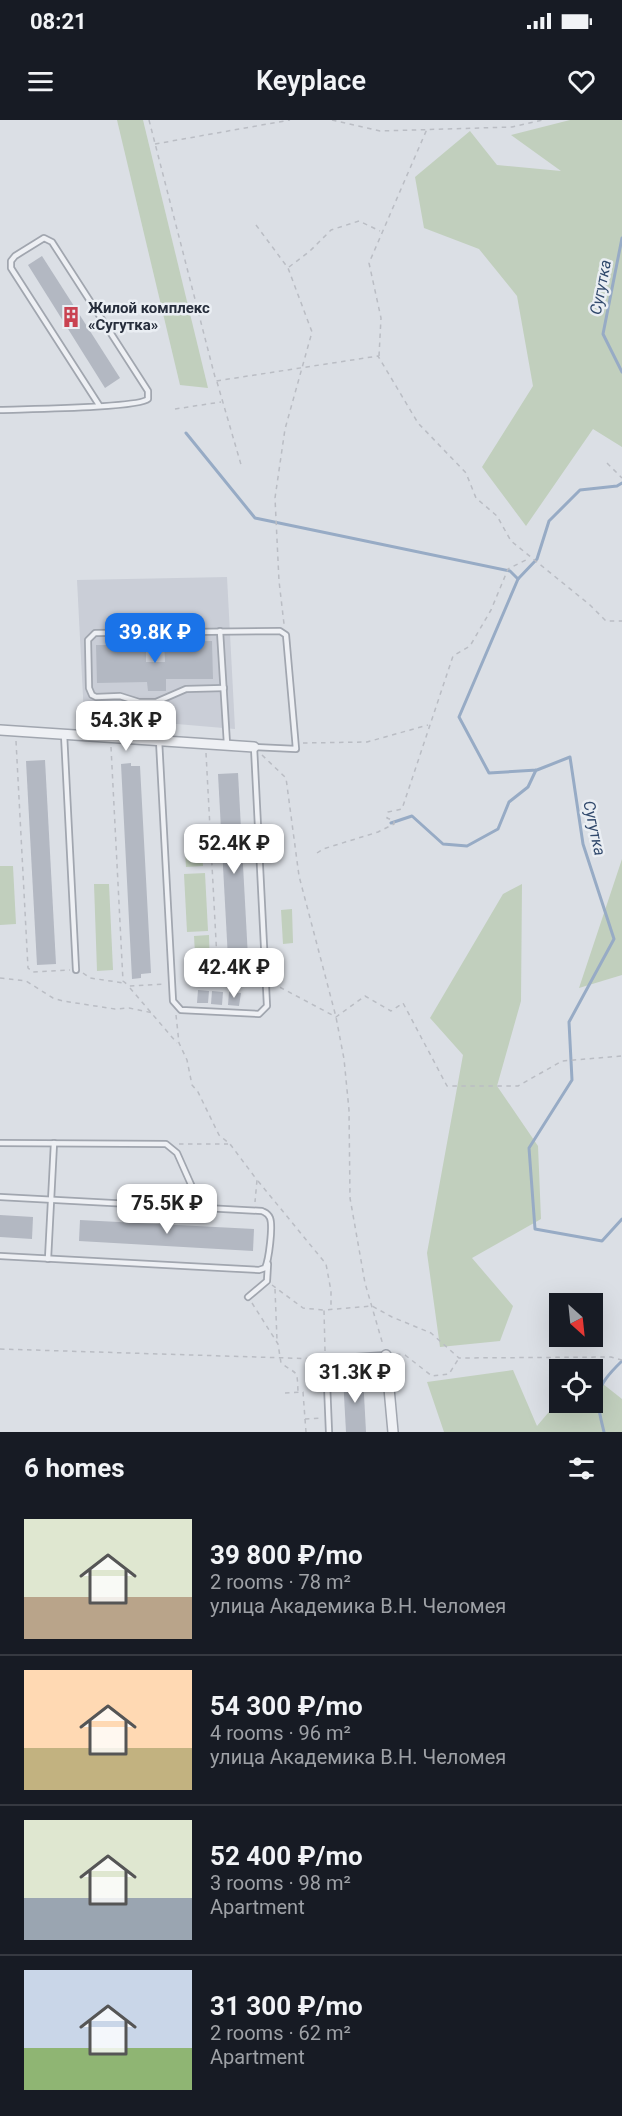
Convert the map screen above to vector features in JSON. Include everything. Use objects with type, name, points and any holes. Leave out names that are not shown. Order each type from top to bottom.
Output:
[{"type":"street","points":[[0,730],[254,747]]},
{"type":"street","points":[[386,1355],[393,1432]]},
{"type":"lane","points":[[0,410],[141,403],[146,401],[149,395],[52,242],[44,238],[15,256],[11,261],[12,268],[99,405]]},
{"type":"lane","points":[[220,631],[227,744]]},
{"type":"lane","points":[[159,740],[175,1005],[184,1010],[259,1014],[267,1006],[254,747],[296,748],[285,633],[280,631],[220,631],[92,634],[87,643],[89,688],[96,697],[123,697],[145,702],[162,701],[189,689],[224,688]]},
{"type":"lane","points":[[64,734],[76,970]]},
{"type":"lane","points":[[0,1143],[166,1144],[177,1153],[201,1207]]},
{"type":"lane","points":[[48,1258],[54,1143]]},
{"type":"lane","points":[[0,1197],[257,1210],[266,1213],[270,1219],[267,1281],[248,1297]]},
{"type":"lane","points":[[0,1256],[259,1270],[265,1268],[268,1261]]},
{"type":"lane","points":[[329,1432],[326,1359],[386,1355]]},
{"type":"path","points":[[149,120],[216,381],[243,468]]},
{"type":"path","points":[[155,144],[290,120]]},
{"type":"path","points":[[332,120],[380,131],[512,128],[543,120]]},
{"type":"path","points":[[427,129],[369,263],[381,318],[378,356],[417,423],[466,473],[476,498],[498,516],[511,541],[606,621],[622,621]]},
{"type":"path","points":[[288,268],[310,251],[331,230],[359,222],[381,232]]},
{"type":"path","points":[[256,225],[288,268],[312,332],[285,429],[275,498],[279,581],[285,633]]},
{"type":"path","points":[[216,381],[378,356]]},
{"type":"path","points":[[175,409],[222,402]]},
{"type":"path","points":[[607,463],[622,478]]},
{"type":"path","points":[[316,853],[322,849],[378,832],[394,824],[394,821],[387,818],[388,812],[402,809],[453,656],[470,646],[491,610],[508,570],[529,558]]},
{"type":"path","points":[[295,743],[367,742],[429,725]]},
{"type":"path","points":[[15,731],[27,968],[33,972],[76,970],[90,978],[124,983],[183,1048]]},
{"type":"path","points":[[111,737],[124,983]]},
{"type":"path","points":[[205,743],[218,978],[225,982],[266,980],[336,1017]]},
{"type":"path","points":[[254,747],[286,778],[299,876],[336,1017],[344,1059],[350,1110],[350,1198],[365,1283],[386,1355],[405,1355],[432,1376],[449,1374],[459,1358]]},
{"type":"path","points":[[0,978],[26,981],[53,998],[63,1001],[115,1009],[129,1008],[153,1014]]},
{"type":"path","points":[[129,986],[172,984]]},
{"type":"path","points":[[336,1017],[365,996],[391,1011],[404,1003],[447,1086],[518,1086],[562,1061],[622,1056]]},
{"type":"path","points":[[175,1005],[179,1043],[183,1048],[192,1085],[198,1092],[219,1135],[230,1144],[326,1264],[331,1291],[331,1310]]},
{"type":"path","points":[[166,1144],[230,1144]]},
{"type":"path","points":[[257,1180],[254,1194],[257,1210]]},
{"type":"path","points":[[267,1281],[303,1308],[331,1310],[372,1306],[431,1334],[459,1358],[611,1357],[622,1360]]},
{"type":"path","points":[[275,1287],[277,1324],[275,1334],[281,1363],[294,1369],[297,1374],[298,1392]]},
{"type":"path","points":[[248,1297],[278,1344]]},
{"type":"path","points":[[0,1349],[326,1359],[324,1310]]},
{"type":"path","points":[[285,1393],[303,1392],[306,1432]]},
{"type":"path","points":[[305,1419],[328,1418]]},
{"type":"shaded area","points":[[227,577],[235,729],[84,716],[77,580]]},
{"type":"green space","points":[[117,120],[143,120],[208,388],[180,385]]},
{"type":"green space","points":[[570,120],[622,120],[622,447],[593,429],[526,526],[482,467],[533,386],[517,296],[479,249],[424,228],[415,177],[470,131],[497,165],[561,171],[511,135]]},
{"type":"green space","points":[[201,832],[203,866],[186,867],[184,833]]},
{"type":"green space","points":[[622,859],[622,975],[579,988]]},
{"type":"green space","points":[[0,866],[13,866],[16,924],[0,925]]},
{"type":"green space","points":[[205,873],[208,931],[187,932],[184,874]]},
{"type":"green space","points":[[94,884],[109,884],[113,970],[97,971]]},
{"type":"green space","points":[[522,884],[521,1001],[497,1086],[538,1146],[541,1219],[472,1258],[513,1306],[500,1341],[440,1347],[427,1253],[463,1055],[430,1018],[503,894]]},
{"type":"green space","points":[[292,909],[293,943],[283,944],[281,910]]},
{"type":"green space","points":[[209,935],[210,970],[196,971],[194,936]]},
{"type":"green space","points":[[513,1370],[537,1426],[549,1412],[603,1413],[603,1384],[622,1399],[622,1432],[444,1432],[427,1382]]},
{"type":"building","name":"Жилой комплекс «Сугутка»","points":[[42,256],[120,378],[105,388],[28,265]]},
{"type":"building","points":[[212,641],[213,679],[166,679],[166,691],[148,691],[147,682],[97,683],[96,645],[146,645],[146,662],[165,662],[164,642]]},
{"type":"building","points":[[45,760],[56,964],[37,965],[26,761]]},
{"type":"building","points":[[131,763],[131,766],[140,766],[151,973],[141,974],[141,978],[132,979],[121,764]]},
{"type":"building","points":[[238,773],[249,976],[229,977],[218,774]]},
{"type":"building","points":[[198,990],[209,991],[208,1003],[197,1003]]},
{"type":"building","points":[[212,991],[223,992],[222,1005],[211,1004]]},
{"type":"building","points":[[229,992],[241,993],[239,1006],[228,1005]]},
{"type":"building","points":[[0,1215],[33,1217],[32,1239],[0,1237]]},
{"type":"building","points":[[80,1220],[254,1229],[253,1251],[79,1241]]},
{"type":"building","points":[[363,1376],[366,1432],[346,1432],[343,1377]]},
{"type":"waterway","name":"Сугутка","points":[[622,238],[603,334],[622,372]]},
{"type":"waterway","points":[[186,433],[255,518],[510,571],[518,579]]},
{"type":"waterway","name":"Сугутка","points":[[622,483],[617,486],[580,490],[549,521],[537,559],[518,579],[459,717],[489,773],[537,770],[570,757],[583,844],[614,939],[569,1022],[572,1080],[529,1148],[535,1229],[602,1241],[622,1219]]},
{"type":"waterway","points":[[391,823],[412,816],[443,844],[467,846],[498,829],[509,802],[528,787],[536,770]]},
{"type":"waterway","name":"Сугутка","points":[[604,1432],[599,1410],[599,1393],[606,1378],[622,1361]]},
{"type":"place","name":"Жилой комплекс «Сугутка»","points":[[71,317]]}]
